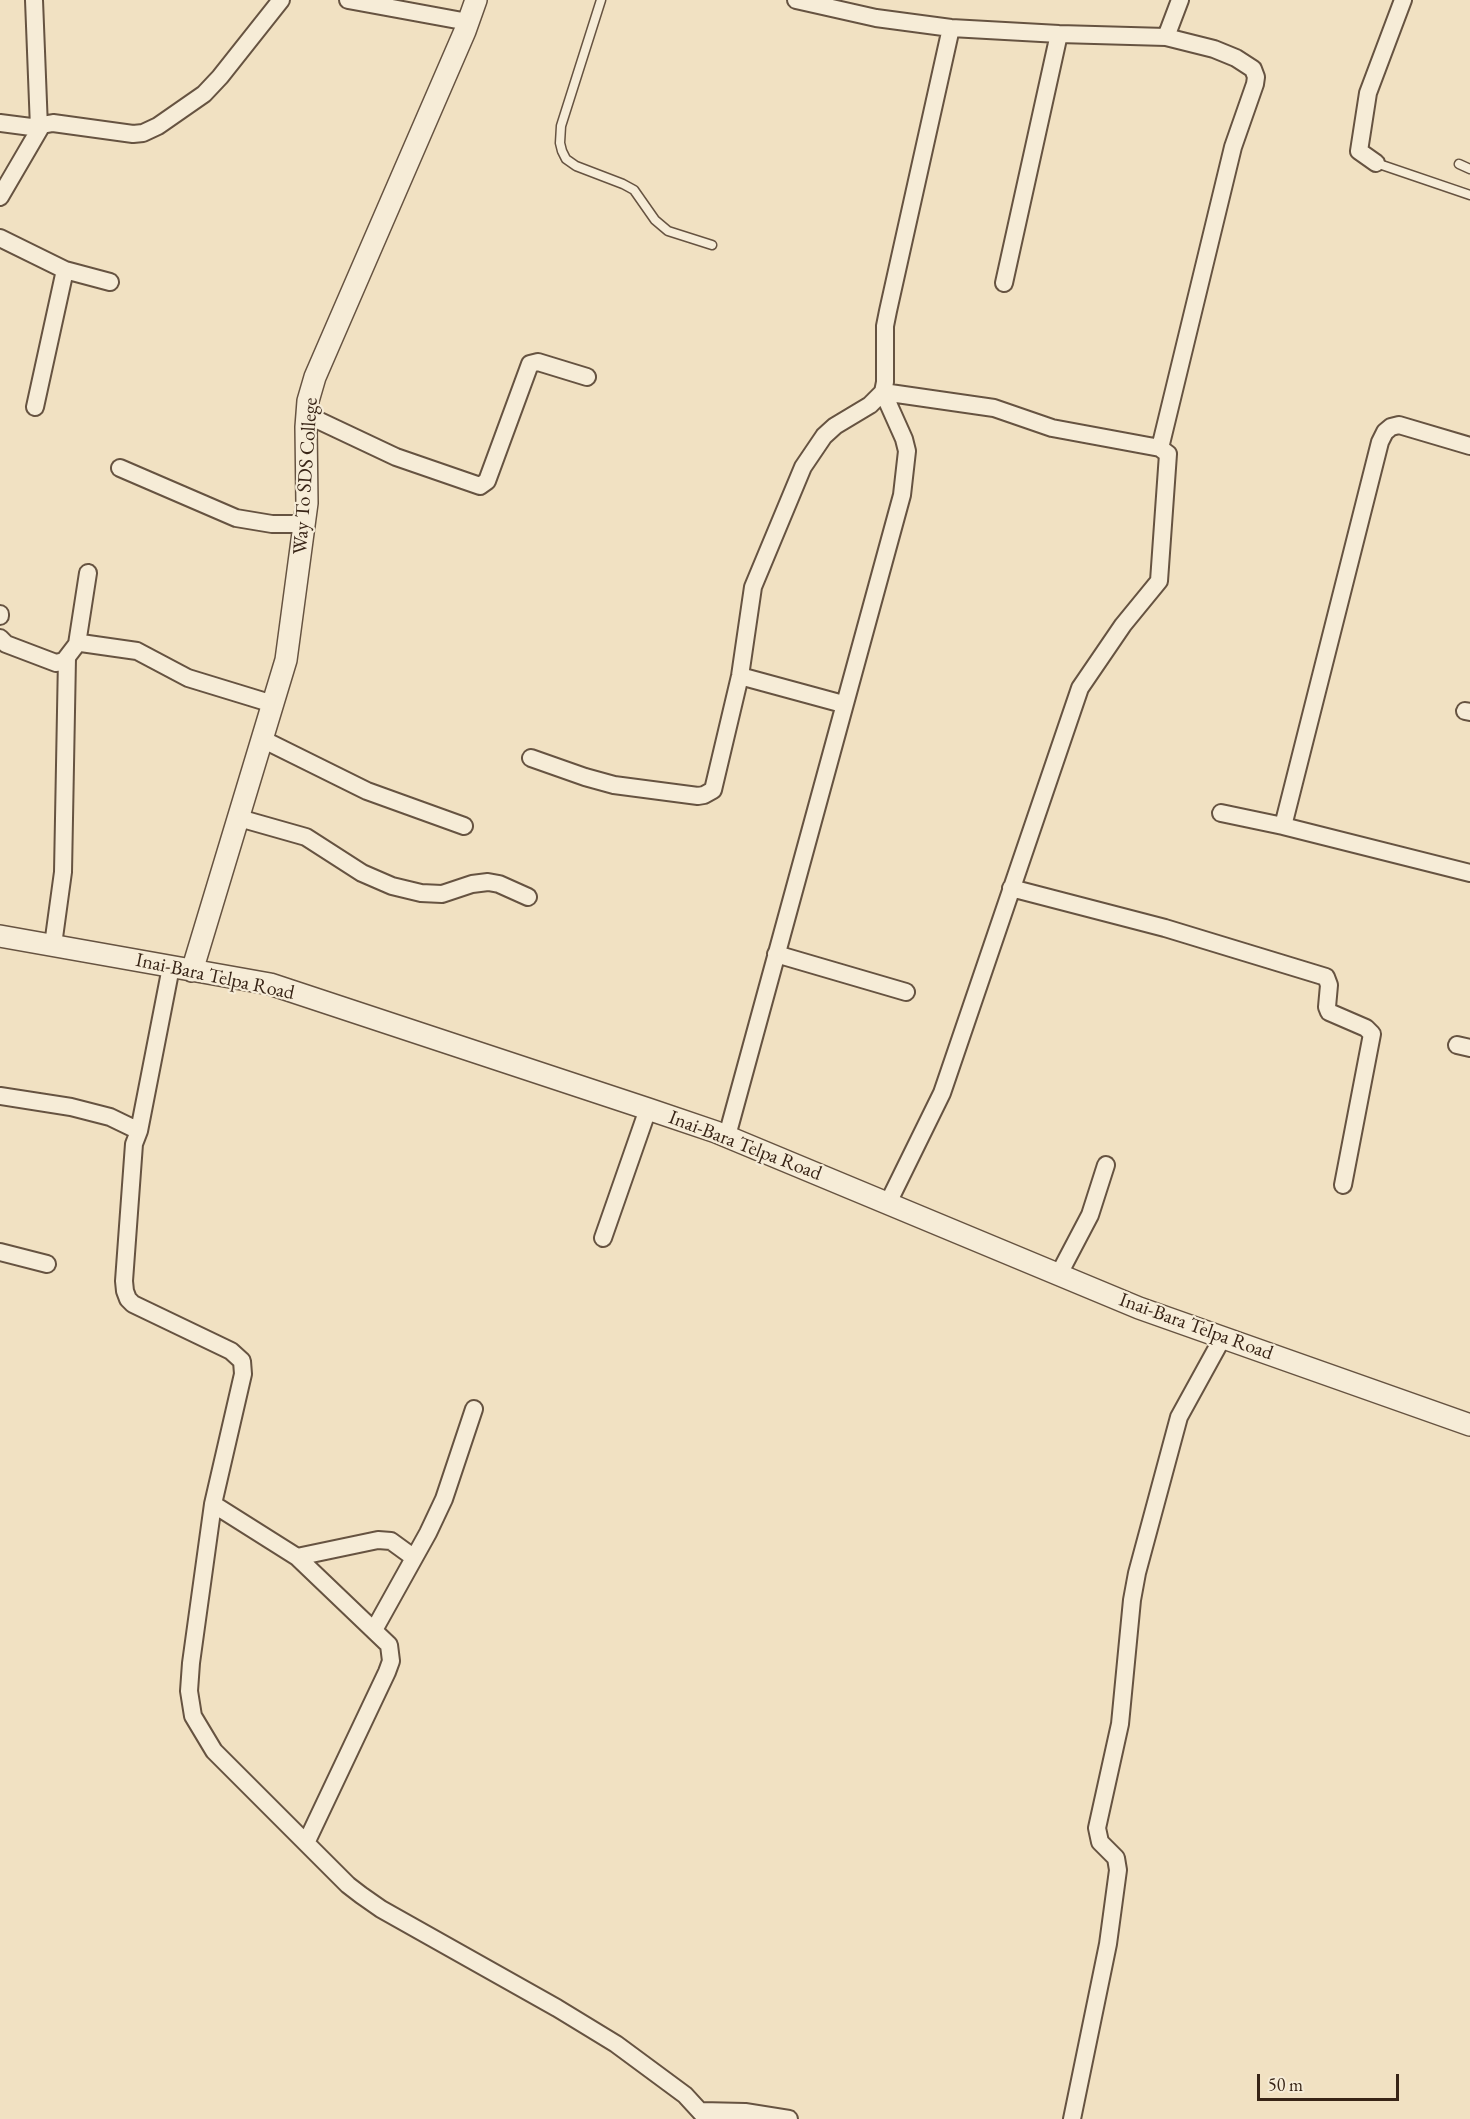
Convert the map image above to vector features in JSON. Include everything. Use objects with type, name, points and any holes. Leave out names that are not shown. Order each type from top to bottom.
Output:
[{"type":"street","points":[[0,197],[18,169],[39,128],[34,0]]},
{"type":"street","points":[[0,123],[39,128],[49,123],[133,134],[143,133],[158,126],[195,100],[220,77],[281,0]]},
{"type":"street","points":[[348,0],[468,22]]},
{"type":"street","name":"Way To SDS College","points":[[192,971],[286,660],[307,504],[307,415],[308,401],[315,377],[476,0]]},
{"type":"street","points":[[796,0],[876,18],[951,28],[1166,37],[1214,49],[1236,58],[1253,69],[1256,77],[1255,84],[1233,147],[1160,448]]},
{"type":"street","points":[[1166,37],[1180,0]]},
{"type":"street","points":[[1376,163],[1359,151],[1366,104],[1368,93],[1403,0]]},
{"type":"street","points":[[727,1136],[843,704],[902,495],[907,452],[904,439],[883,392],[888,311],[951,28]]},
{"type":"street","points":[[1004,283],[1059,34]]},
{"type":"street","points":[[0,238],[65,270],[110,282]]},
{"type":"street","points":[[35,407],[65,270]]},
{"type":"street","points":[[307,415],[396,458],[480,486],[487,481],[530,364],[538,362],[587,377]]},
{"type":"street","points":[[883,392],[994,408],[1053,428],[1160,448],[1168,454],[1159,581],[1123,625],[1080,688],[942,1093],[888,1203]]},
{"type":"street","points":[[531,758],[585,777],[615,784],[704,795],[713,790],[740,676],[753,587],[803,467],[824,436],[835,426],[870,405],[883,392]]},
{"type":"street","points":[[1283,826],[1380,442],[1385,432],[1391,427],[1400,425],[1470,446]]},
{"type":"street","points":[[120,468],[236,518],[272,524],[304,524]]},
{"type":"street","points":[[0,638],[3,642],[50,662],[60,663],[67,658],[77,644],[88,573]]},
{"type":"street","points":[[77,644],[137,651],[188,678],[273,704]]},
{"type":"street","points":[[53,945],[63,872],[67,658]]},
{"type":"street","points":[[740,676],[843,704]]},
{"type":"street","points":[[262,739],[367,791],[464,826]]},
{"type":"street","points":[[1221,813],[1283,826],[1470,873]]},
{"type":"street","points":[[238,818],[306,837],[362,873],[392,886],[421,893],[442,894],[472,884],[488,882],[499,884],[528,897]]},
{"type":"street","points":[[1011,888],[1165,928],[1326,977],[1329,981],[1327,1007],[1329,1012],[1371,1031],[1372,1038],[1343,1185]]},
{"type":"street","name":"Inai-Bara Telpa Road","points":[[0,936],[270,984],[648,1109],[727,1136],[1139,1308],[1470,1425]]},
{"type":"street","points":[[776,954],[906,992]]},
{"type":"street","points":[[171,967],[139,1131],[134,1144],[125,1292],[133,1304],[231,1351],[242,1361],[243,1366],[213,1504],[190,1663],[189,1691],[193,1716],[214,1751],[348,1885],[381,1909],[538,1997],[616,2044],[685,2095],[704,2115],[745,2112],[789,2119]]},
{"type":"street","points":[[0,1096],[70,1107],[110,1117],[139,1131]]},
{"type":"street","points":[[603,1238],[648,1109]]},
{"type":"street","points":[[1059,1274],[1090,1215],[1107,1165]]},
{"type":"street","points":[[0,1252],[47,1264]]},
{"type":"street","points":[[1072,2119],[1108,1944],[1118,1870],[1116,1858],[1100,1842],[1097,1828],[1120,1724],[1132,1600],[1137,1574],[1179,1417],[1223,1337]]},
{"type":"street","points":[[374,1630],[444,1499],[474,1409]]},
{"type":"street","points":[[213,1504],[297,1557],[389,1645],[391,1661],[306,1843]]},
{"type":"street","points":[[297,1557],[378,1539],[391,1541],[413,1557]]},
{"type":"lane","points":[[601,0],[561,126],[562,151],[566,159],[576,166],[634,190],[655,220],[668,231],[712,245]]},
{"type":"lane","points":[[1376,163],[1470,195]]},
{"type":"lane","points":[[1459,164],[1470,169]]}]
